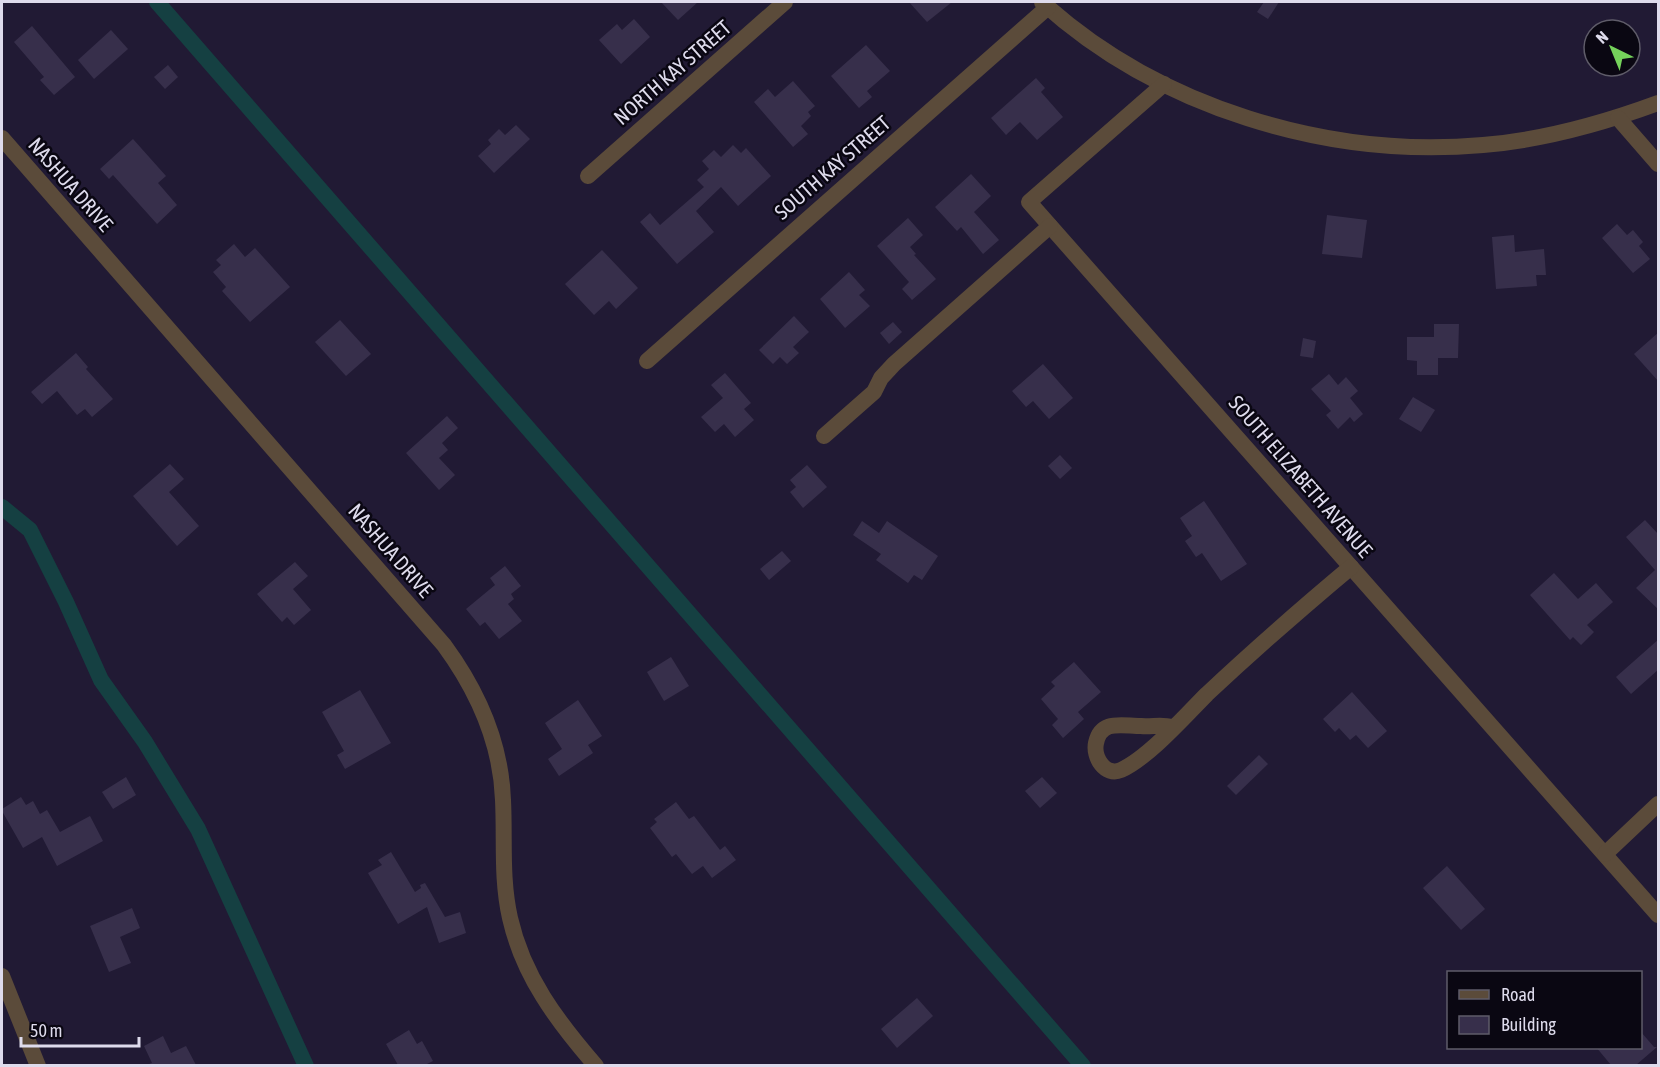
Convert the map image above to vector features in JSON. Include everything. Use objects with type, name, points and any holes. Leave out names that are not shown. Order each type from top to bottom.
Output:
[{"type":"street","name":"NORTH KAY STREET","points":[[588,176],[785,2]]},
{"type":"street","points":[[1045,4],[1079,32],[1118,58],[1164,84],[1218,107],[1296,132],[1342,140],[1389,146],[1436,147],[1491,144],[1575,130],[1659,103]]},
{"type":"street","name":"SOUTH KAY STREET","points":[[647,361],[1045,4]]},
{"type":"street","name":"SOUTH ELIZABETH AVENUE","points":[[1164,84],[1029,202],[1659,915]]},
{"type":"street","points":[[1618,118],[1659,164]]},
{"type":"street","name":"NASHUA DRIVE","points":[[2,138],[458,664],[476,695],[499,763],[503,799],[503,860],[506,896],[510,920],[521,954],[548,1007],[596,1065]]},
{"type":"street","points":[[824,436],[874,393],[881,378],[894,364],[1050,226]]},
{"type":"street","points":[[1172,728],[1270,635],[1351,567]]},
{"type":"street","points":[[1605,854],[1659,804]]},
{"type":"street","points":[[2,976],[38,1065]]},
{"type":"building","points":[[661,2],[698,2],[678,20]]},
{"type":"building","points":[[909,2],[952,2],[927,22]]},
{"type":"building","points":[[1264,2],[1279,2],[1268,19],[1257,12]]},
{"type":"building","points":[[634,19],[650,37],[621,64],[599,40],[617,24],[622,30]]},
{"type":"building","points":[[32,26],[75,77],[54,95],[40,80],[44,77],[14,42]]},
{"type":"building","points":[[111,30],[128,49],[94,79],[78,60]]},
{"type":"building","points":[[866,45],[890,71],[867,91],[872,97],[859,108],[831,76]]},
{"type":"building","points":[[168,65],[178,77],[165,89],[154,77]]},
{"type":"building","points":[[1036,78],[1045,88],[1041,92],[1063,117],[1037,140],[1020,122],[1006,135],[991,118]]},
{"type":"building","points":[[793,81],[815,106],[808,112],[811,116],[801,126],[808,134],[793,147],[754,102],[768,89],[775,97]]},
{"type":"building","points":[[516,125],[530,139],[494,173],[478,156],[491,144],[488,140],[499,129],[505,135]]},
{"type":"building","points":[[133,139],[166,176],[158,183],[177,205],[157,224],[113,175],[109,179],[100,169]]},
{"type":"building","points":[[733,145],[741,153],[746,148],[771,176],[738,206],[721,187],[696,211],[714,232],[677,264],[640,222],[650,213],[660,225],[704,187],[697,180],[709,169],[702,161],[714,150],[721,157]]},
{"type":"building","points":[[971,174],[991,196],[974,212],[999,240],[983,254],[961,227],[957,231],[935,207]]},
{"type":"building","points":[[1327,215],[1367,220],[1362,258],[1322,254]]},
{"type":"building","points":[[908,218],[923,235],[910,247],[916,254],[914,255],[936,279],[912,300],[902,289],[909,282],[877,246]]},
{"type":"building","points":[[1617,224],[1627,235],[1633,230],[1643,242],[1639,246],[1650,259],[1633,273],[1602,238]]},
{"type":"building","points":[[1514,235],[1515,252],[1544,249],[1546,275],[1536,275],[1537,286],[1496,289],[1492,237]]},
{"type":"building","points":[[234,244],[245,257],[255,248],[290,287],[250,322],[222,291],[226,287],[213,272],[221,265],[216,260]]},
{"type":"building","points":[[602,250],[638,288],[616,309],[609,301],[594,315],[565,284]]},
{"type":"building","points":[[849,272],[865,290],[859,295],[870,306],[845,328],[820,299]]},
{"type":"building","points":[[794,316],[809,332],[793,347],[799,353],[787,364],[780,357],[773,364],[759,350]]},
{"type":"building","points":[[340,320],[371,354],[346,376],[315,342]]},
{"type":"building","points":[[893,322],[902,332],[889,344],[880,333]]},
{"type":"building","points":[[1434,324],[1459,324],[1458,358],[1438,358],[1438,375],[1417,375],[1417,361],[1407,360],[1407,337],[1434,337]]},
{"type":"building","points":[[1659,332],[1659,382],[1634,354]]},
{"type":"building","points":[[1303,338],[1316,341],[1313,358],[1300,356]]},
{"type":"building","points":[[76,353],[88,367],[86,369],[113,399],[92,417],[85,409],[77,415],[57,391],[42,404],[31,392]]},
{"type":"building","points":[[1043,364],[1073,398],[1049,419],[1033,401],[1026,407],[1012,391]]},
{"type":"building","points":[[725,373],[751,403],[744,409],[754,420],[735,437],[724,424],[715,432],[701,417],[723,398],[711,385]]},
{"type":"building","points":[[1329,374],[1338,385],[1346,377],[1358,391],[1350,398],[1363,414],[1354,422],[1350,417],[1338,429],[1326,415],[1331,411],[1311,389]]},
{"type":"building","points":[[1413,397],[1435,410],[1421,432],[1399,419]]},
{"type":"building","points":[[447,416],[458,428],[442,443],[448,450],[439,458],[455,475],[439,490],[406,453]]},
{"type":"building","points":[[1060,455],[1072,468],[1060,479],[1048,466]]},
{"type":"building","points":[[170,464],[184,479],[169,492],[199,526],[177,546],[133,496]]},
{"type":"building","points":[[807,465],[827,487],[803,508],[790,492],[796,487],[790,480]]},
{"type":"building","points":[[1204,501],[1247,564],[1221,581],[1202,553],[1196,557],[1185,541],[1192,536],[1180,518]]},
{"type":"building","points":[[1645,520],[1659,535],[1659,610],[1636,588],[1655,570],[1626,537]]},
{"type":"building","points":[[862,521],[879,533],[887,521],[938,556],[922,580],[914,575],[908,583],[876,560],[881,554],[853,535]]},
{"type":"building","points":[[782,551],[791,561],[769,580],[760,569]]},
{"type":"building","points":[[295,562],[308,576],[293,589],[311,610],[294,625],[287,617],[282,622],[257,594]]},
{"type":"building","points":[[505,566],[521,586],[511,594],[514,599],[508,604],[522,621],[499,639],[485,622],[480,626],[466,609],[495,585],[490,578]]},
{"type":"building","points":[[1554,573],[1578,599],[1596,583],[1613,602],[1587,625],[1594,632],[1581,645],[1573,637],[1570,640],[1530,595]]},
{"type":"building","points":[[1659,639],[1659,669],[1631,694],[1616,677]]},
{"type":"building","points":[[671,657],[689,686],[664,701],[647,672]]},
{"type":"building","points":[[1074,662],[1101,692],[1078,712],[1084,719],[1063,738],[1052,725],[1058,719],[1041,699],[1055,686],[1051,682]]},
{"type":"building","points":[[360,690],[391,743],[345,769],[337,755],[344,751],[322,712]]},
{"type":"building","points":[[1352,692],[1387,731],[1368,748],[1356,735],[1350,740],[1339,728],[1335,732],[1323,719]]},
{"type":"building","points":[[578,700],[602,736],[588,745],[593,753],[559,776],[548,759],[562,749],[545,723]]},
{"type":"building","points":[[1259,755],[1268,764],[1236,795],[1227,786]]},
{"type":"building","points":[[126,777],[136,795],[113,809],[102,792]]},
{"type":"building","points":[[1042,777],[1057,793],[1040,808],[1025,791]]},
{"type":"building","points":[[21,797],[26,805],[33,801],[40,814],[47,810],[60,832],[90,816],[103,841],[57,866],[42,837],[23,848],[2,811]]},
{"type":"building","points":[[676,802],[689,819],[694,816],[720,850],[725,846],[736,860],[712,878],[703,866],[692,874],[676,854],[672,857],[650,828],[657,822],[654,819]]},
{"type":"building","points":[[391,852],[415,892],[421,888],[420,885],[425,883],[445,917],[460,912],[466,933],[439,943],[427,907],[398,924],[368,873],[382,865],[378,860]]},
{"type":"building","points":[[1447,866],[1485,909],[1461,930],[1423,888]]},
{"type":"building","points":[[132,908],[140,928],[120,937],[131,963],[109,972],[90,926]]},
{"type":"building","points":[[917,998],[933,1016],[897,1048],[881,1029]]},
{"type":"building","points":[[409,1030],[417,1044],[422,1041],[433,1061],[425,1065],[398,1065],[386,1044]]},
{"type":"building","points":[[1642,1033],[1654,1047],[1657,1047],[1636,1065],[1611,1065],[1598,1049],[1642,1049]]},
{"type":"building","points":[[163,1036],[171,1053],[186,1046],[196,1065],[146,1065],[152,1063],[144,1046]]},
{"type":"waterway","points":[[157,2],[1083,1066]]},
{"type":"waterway","points":[[2,507],[30,530],[101,680],[145,742],[198,829],[306,1066]]}]
